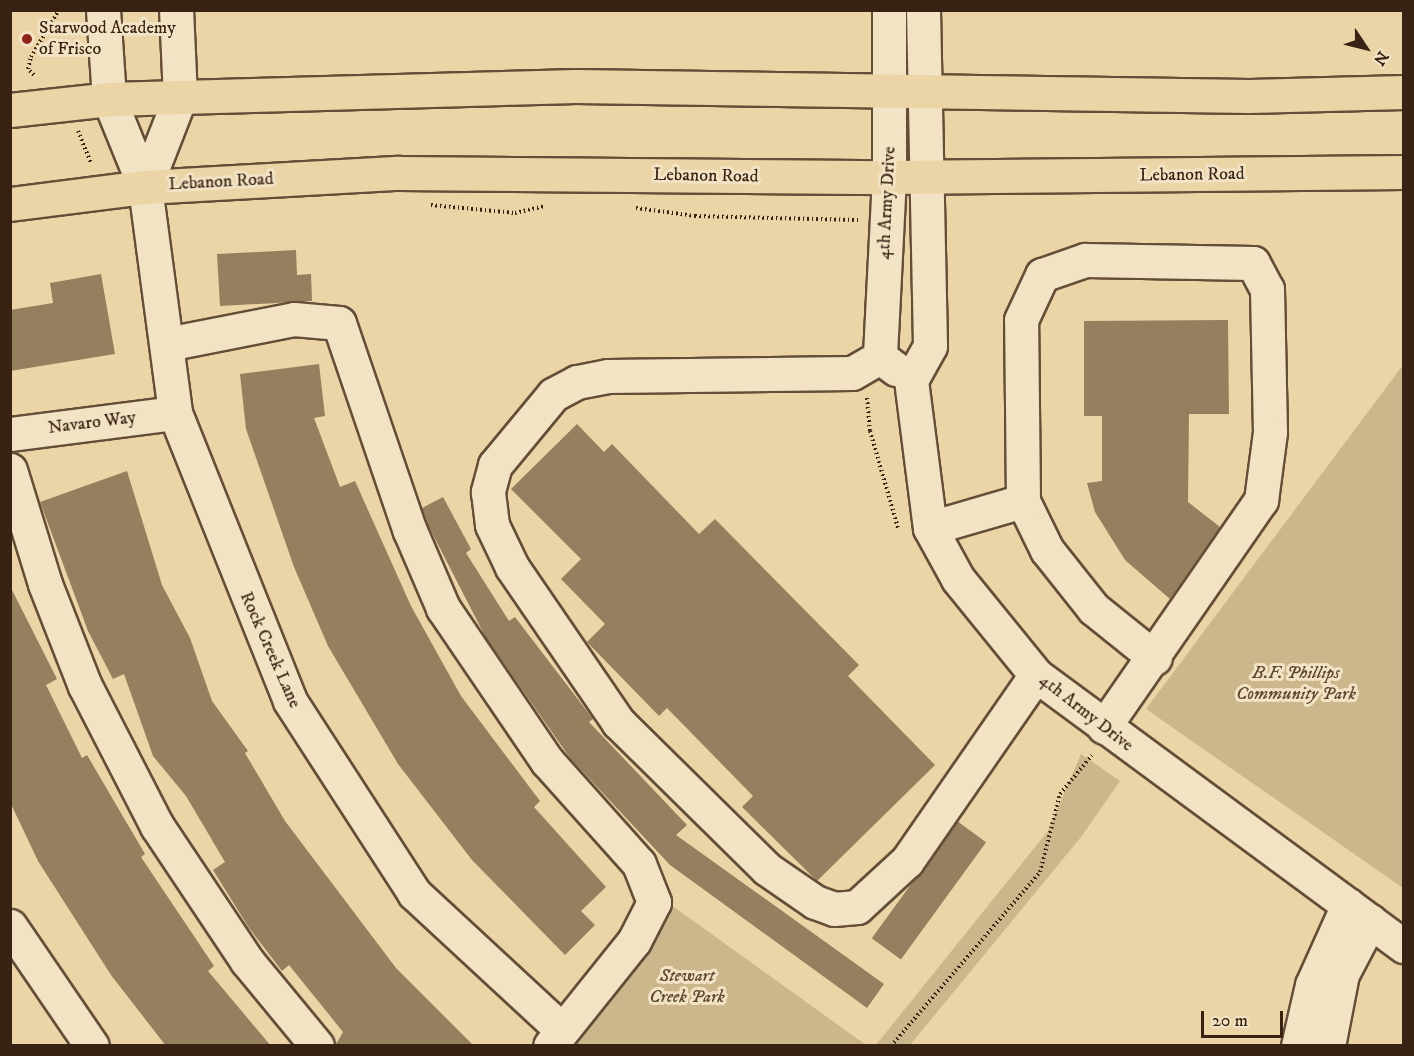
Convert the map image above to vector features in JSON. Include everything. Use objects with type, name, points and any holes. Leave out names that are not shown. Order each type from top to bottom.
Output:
[{"type":"main road","points":[[10,110],[109,99],[576,86],[1249,96],[1404,92]]},
{"type":"main road","name":"Lebanon Road","points":[[10,204],[145,187],[399,173],[930,177],[1404,172]]},
{"type":"street","points":[[103,10],[109,99],[145,187]]},
{"type":"street","points":[[145,187],[180,97],[176,10]]},
{"type":"street","name":"4th Army Drive","points":[[889,10],[930,177],[930,346],[911,380],[916,533],[958,579],[1036,675],[1094,737],[1359,913],[1404,946]]},
{"type":"street","name":"4th Army Drive","points":[[872,362],[890,177],[923,10]]},
{"type":"street","name":"Rock Creek Lane","points":[[145,187],[175,413],[290,701],[324,759],[414,893],[555,1037]]},
{"type":"street","points":[[1094,737],[1155,658],[1261,500],[1270,432],[1267,289],[1253,263],[1085,260],[1042,275],[1021,320],[1023,501],[1047,550],[1094,609],[1155,658]]},
{"type":"street","points":[[167,344],[294,319],[339,323],[410,531],[443,608],[547,761],[639,864],[654,903],[634,942],[555,1037]]},
{"type":"street","points":[[911,380],[872,362],[852,373],[608,376],[577,382],[553,395],[495,465],[488,492],[492,525],[512,567],[618,722],[767,869],[815,902],[834,909],[857,907],[907,861],[1036,675]]},
{"type":"street","name":"Navaro Way","points":[[10,434],[175,413]]},
{"type":"street","points":[[10,470],[45,584],[85,686],[152,816],[247,961],[317,1046]]},
{"type":"street","points":[[916,533],[1023,501]]},
{"type":"street","points":[[1298,1046],[1323,954],[1359,913]]},
{"type":"street","points":[[1328,1046],[1342,974],[1359,913]]},
{"type":"street","points":[[10,926],[92,1046]]},
{"type":"path","points":[[40,75],[28,69],[31,57],[59,10]]},
{"type":"path","points":[[68,103],[103,194]]},
{"type":"path","points":[[419,203],[461,211],[515,213],[554,205]]},
{"type":"path","points":[[625,206],[695,216],[858,219],[859,231]]},
{"type":"path","points":[[872,362],[870,430],[916,533]]},
{"type":"path","points":[[891,1046],[1041,872],[1060,794],[1092,754],[1094,737]]},
{"type":"green space","name":"B.F. Phillips Community Park","points":[[1403,365],[1403,888],[1146,709]]},
{"type":"green space","points":[[1081,754],[1120,781],[1081,837],[910,1045],[876,1045],[1048,831]]},
{"type":"green space","name":"Stewart Creek Park","points":[[674,907],[866,1045],[576,1046]]},
{"type":"building","points":[[296,250],[297,275],[311,274],[312,301],[220,306],[217,254]]},
{"type":"building","points":[[101,274],[115,354],[10,371],[10,310],[53,303],[50,283]]},
{"type":"building","points":[[1228,320],[1229,414],[1189,414],[1188,502],[1220,527],[1170,599],[1125,560],[1095,512],[1087,483],[1102,481],[1102,416],[1084,416],[1084,321]]},
{"type":"building","points":[[319,364],[325,416],[314,418],[340,487],[355,481],[411,606],[461,696],[540,801],[534,807],[606,887],[581,911],[595,925],[565,955],[472,860],[398,764],[328,646],[294,567],[246,429],[240,374]]},
{"type":"building","points":[[577,424],[604,452],[612,444],[699,534],[715,519],[859,665],[848,676],[935,765],[817,881],[742,807],[753,796],[667,708],[659,716],[587,642],[605,624],[561,579],[581,559],[511,489]]},
{"type":"building","points":[[127,471],[162,585],[190,638],[212,701],[248,751],[245,753],[285,821],[396,968],[474,1046],[335,1046],[343,1032],[289,965],[282,971],[249,928],[213,870],[225,862],[186,796],[153,756],[124,674],[113,679],[88,631],[40,502]]},
{"type":"building","points":[[443,497],[471,549],[466,553],[509,621],[515,617],[593,719],[589,722],[687,825],[676,835],[884,984],[867,1008],[670,865],[570,758],[486,638],[429,527],[422,508]]},
{"type":"building","points":[[10,586],[57,679],[46,685],[82,758],[87,755],[145,854],[141,857],[214,966],[208,971],[271,1046],[166,1046],[111,975],[38,861],[10,802]]},
{"type":"building","points":[[957,821],[986,842],[901,959],[872,938]]},
{"type":"place","name":"Starwood Academy of Frisco","points":[[27,39]]}]
